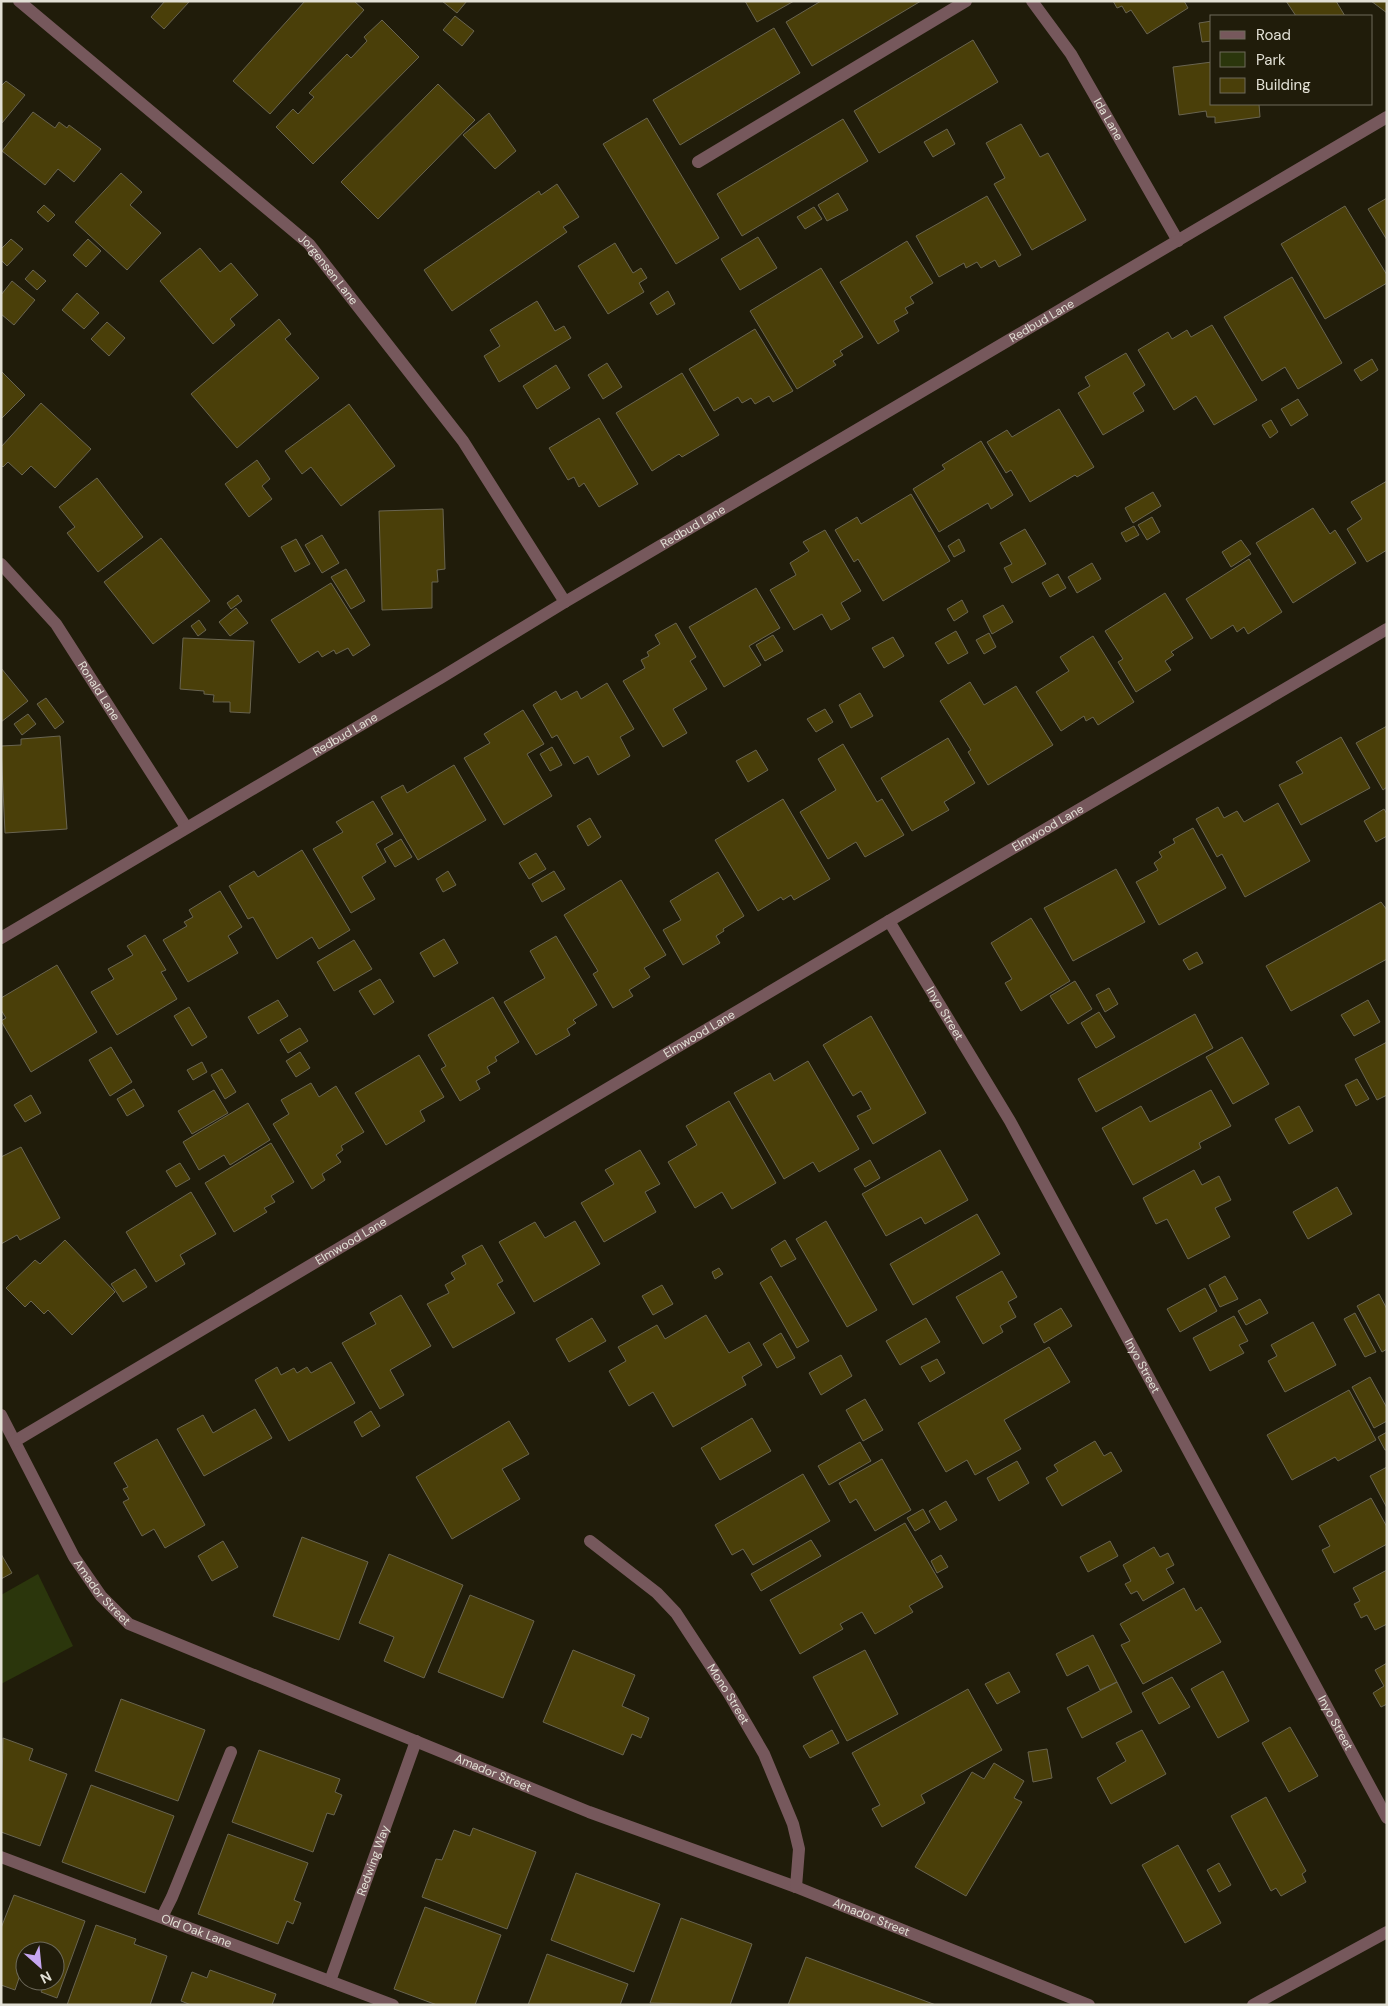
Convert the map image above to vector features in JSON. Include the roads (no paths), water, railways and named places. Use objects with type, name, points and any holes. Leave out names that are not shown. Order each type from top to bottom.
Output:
[{"type":"street","name":"Jorgensen Lane","points":[[19,1],[309,244],[463,441],[564,602]]},
{"type":"street","points":[[698,162],[966,1]]},
{"type":"street","name":"Ida Lane","points":[[1032,1],[1071,54],[1178,241]]},
{"type":"street","name":"Redbud Lane","points":[[1,938],[442,677],[564,602],[1387,117]]},
{"type":"street","name":"Ronald Lane","points":[[1,564],[56,624],[186,827]]},
{"type":"street","name":"Elmwood Lane","points":[[15,1441],[889,921],[1387,629]]},
{"type":"street","name":"Inyo Street","points":[[889,921],[1010,1121],[1387,1818]]},
{"type":"street","name":"Amador Street","points":[[1,1415],[74,1557],[101,1596],[129,1624],[589,1812],[796,1887],[1089,2005]]},
{"type":"street","name":"Mono Street","points":[[590,1541],[657,1593],[676,1613],[729,1694],[764,1754],[793,1824],[799,1849],[796,1887]]},
{"type":"street","name":"Redwing Way","points":[[330,1981],[416,1741]]},
{"type":"street","points":[[162,1917],[172,1898],[230,1752]]},
{"type":"street","name":"Old Oak Lane","points":[[1,1857],[392,2005]]},
{"type":"street","points":[[1253,2005],[1387,1932]]}]
